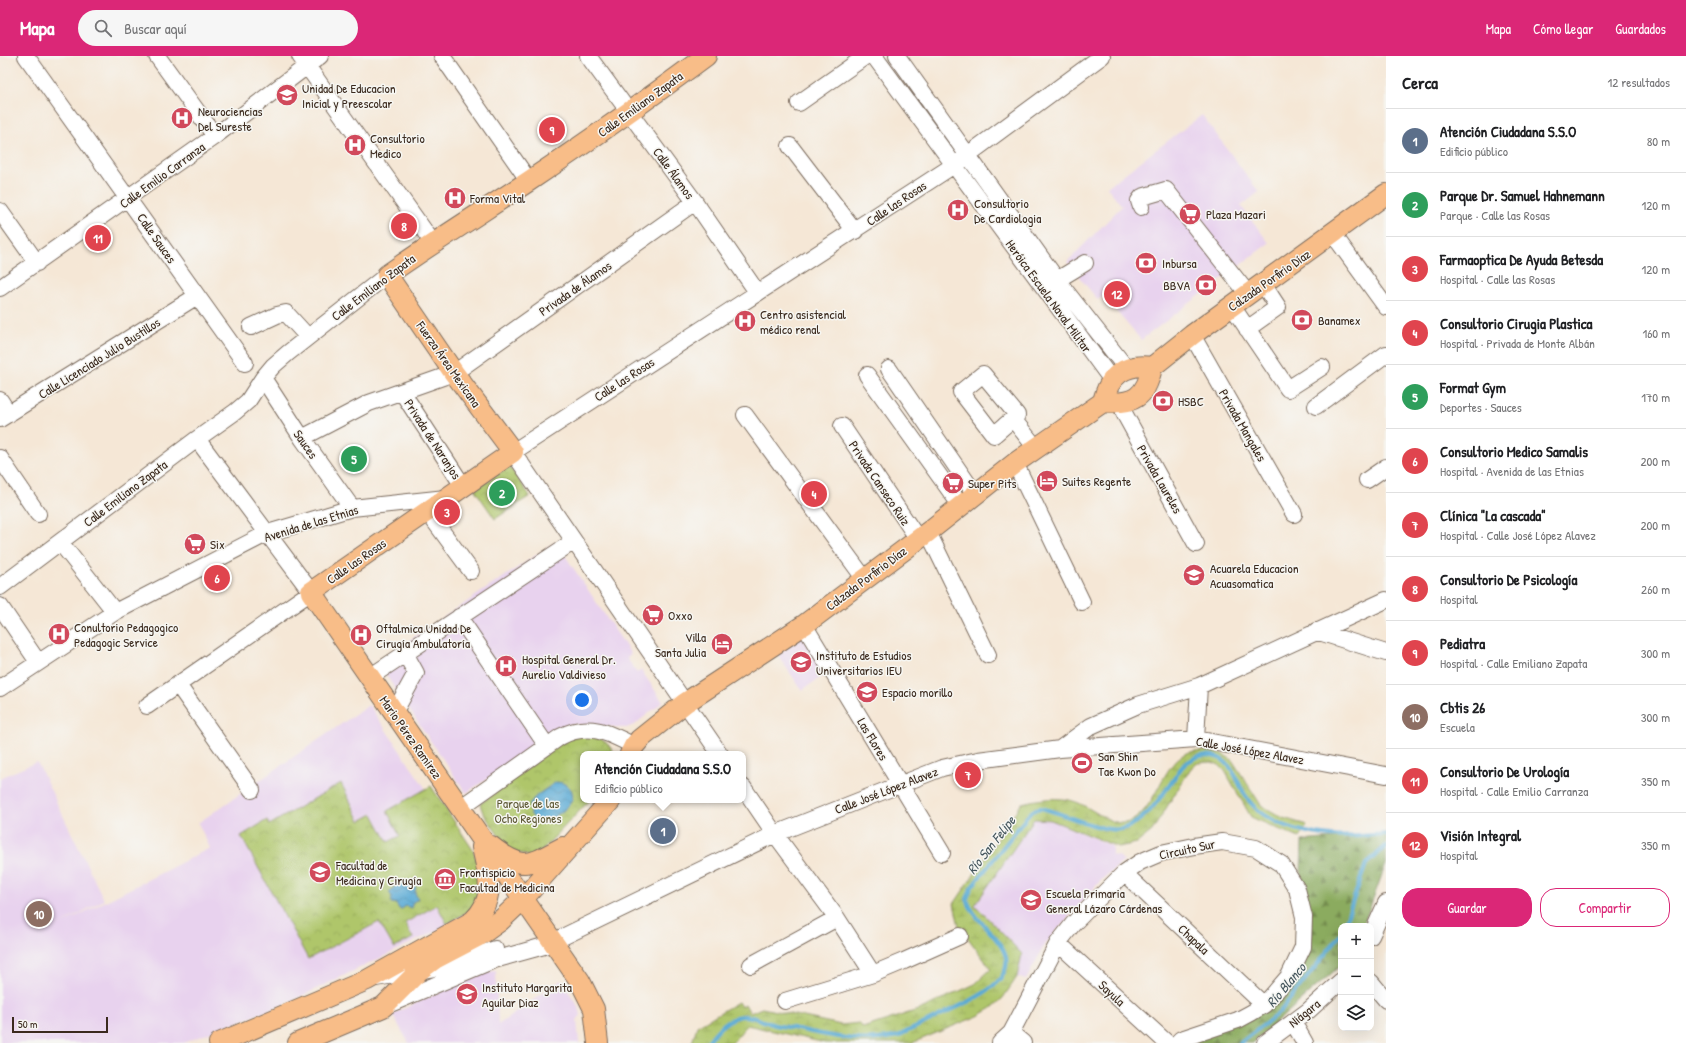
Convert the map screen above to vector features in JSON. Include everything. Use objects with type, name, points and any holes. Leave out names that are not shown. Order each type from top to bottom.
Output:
[{"type":"main road","name":"Calle Emiliano Zapata","points":[[387,275],[629,113],[706,56]]},
{"type":"main road","name":"Calzada Porfirio Díaz","points":[[1157,364],[1192,335],[1386,194]]},
{"type":"main road","name":"Fuerza Área Mexicana","points":[[387,275],[454,373],[513,452]]},
{"type":"main road","points":[[1157,364],[1147,386],[1137,396],[1124,403],[1100,403],[1105,392],[1119,374],[1136,366],[1157,364]]},
{"type":"main road","name":"Calzada Porfirio Díaz","points":[[632,750],[685,702],[804,625],[864,578],[923,536],[1015,463],[1100,403]]},
{"type":"main road","name":"Calle las Rosas","points":[[311,592],[513,452]]},
{"type":"main road","name":"Mario Pérez Ramirez","points":[[311,592],[580,981],[594,1009],[598,1043]]},
{"type":"main road","points":[[298,1043],[383,1007],[420,970],[435,959],[489,929],[523,899],[608,803]]},
{"type":"main road","points":[[480,837],[509,859],[523,864],[538,860],[576,840]]},
{"type":"main road","points":[[219,1043],[367,980],[466,926],[480,915],[486,904],[489,890],[488,876],[480,837]]},
{"type":"street","name":"Calle Sauces","points":[[26,56],[244,363]]},
{"type":"street","points":[[157,56],[215,136]]},
{"type":"street","name":"Calle Emilio Carranza","points":[[0,288],[37,264],[129,199],[215,136],[304,61],[320,56]]},
{"type":"street","points":[[442,56],[529,181]]},
{"type":"street","name":"Calle Álamos","points":[[588,56],[695,202],[758,292]]},
{"type":"street","points":[[799,103],[866,56]]},
{"type":"street","name":"Heróica Escuela Naval Militar","points":[[874,56],[954,165],[1119,374]]},
{"type":"street","name":"Heróica Escuela Naval Militar","points":[[897,56],[966,155],[1058,282],[1119,374]]},
{"type":"street","name":"Calle las Rosas","points":[[513,452],[758,292],[855,231],[954,165],[1102,56]]},
{"type":"street","points":[[304,61],[433,243]]},
{"type":"street","points":[[790,146],[855,231]]},
{"type":"street","points":[[1141,207],[1139,200],[1142,197],[1166,190],[1255,289],[1278,307],[1247,329]]},
{"type":"street","name":"Privada de Álamos","points":[[454,373],[695,202]]},
{"type":"street","points":[[0,211],[37,264]]},
{"type":"street","points":[[1333,234],[1386,307]]},
{"type":"street","name":"Calle Emiliano Zapata","points":[[0,587],[235,412],[248,401],[263,378],[278,362],[387,275]]},
{"type":"street","name":"Calle Licenciado Julio Bustillos","points":[[4,417],[197,296]]},
{"type":"street","points":[[1232,306],[1288,389],[1322,367]]},
{"type":"street","points":[[251,327],[276,315],[286,313],[308,337]]},
{"type":"street","name":"Privada Mangales","points":[[1192,335],[1294,514]]},
{"type":"street","points":[[1316,406],[1386,354]]},
{"type":"street","points":[[1100,403],[1114,412],[1124,413],[1138,408],[1154,391],[1158,380],[1157,364]]},
{"type":"street","points":[[889,369],[968,500]]},
{"type":"street","name":"Privada de Naranjos","points":[[302,438],[369,403],[454,373]]},
{"type":"street","points":[[867,375],[968,500]]},
{"type":"street","name":"Sauces","points":[[263,378],[302,438],[352,508]]},
{"type":"street","name":"Privada de Naranjos","points":[[402,392],[464,486]]},
{"type":"street","points":[[0,400],[4,417]]},
{"type":"street","name":"Privada Laureles","points":[[1124,413],[1196,544]]},
{"type":"street","points":[[745,415],[864,578]]},
{"type":"street","points":[[1013,419],[1036,448]]},
{"type":"street","name":"Privada Canseco Ruiz","points":[[842,426],[923,536],[988,655]]},
{"type":"street","name":"Mario Pérez Ramirez","points":[[197,439],[311,592]]},
{"type":"street","points":[[513,452],[718,751]]},
{"type":"street","points":[[0,458],[38,514]]},
{"type":"street","points":[[1015,463],[1082,602]]},
{"type":"street","points":[[1367,480],[1386,467]]},
{"type":"street","name":"Avenida de las Etnias","points":[[0,688],[115,612],[268,533],[352,508],[446,498]]},
{"type":"street","points":[[427,511],[471,571]]},
{"type":"street","points":[[370,677],[574,541]]},
{"type":"street","points":[[60,542],[115,612]]},
{"type":"street","name":"Calle las Rosas","points":[[147,706],[311,592]]},
{"type":"street","points":[[1060,749],[1091,726],[1138,705],[1199,686],[1386,600]]},
{"type":"street","points":[[0,606],[38,662]]},
{"type":"street","points":[[459,617],[547,746]]},
{"type":"street","name":"Las Flores","points":[[804,625],[942,853]]},
{"type":"street","points":[[1316,631],[1386,653]]},
{"type":"street","points":[[394,713],[416,673],[405,653]]},
{"type":"street","points":[[178,684],[252,790]]},
{"type":"street","points":[[1196,739],[1199,686]]},
{"type":"street","points":[[460,808],[547,746],[568,733],[576,730],[596,730],[608,734],[632,750]]},
{"type":"street","name":"Calle José López Alavez","points":[[383,1007],[488,962],[536,949],[553,942],[775,834],[900,783],[942,768],[978,760],[1060,749],[1196,739],[1386,775]]},
{"type":"street","points":[[746,791],[775,834],[837,918],[873,974]]},
{"type":"street","name":"Circuito Sur","points":[[1011,1040],[1058,943],[1073,924],[1124,873],[1140,862],[1161,853],[1194,846],[1222,842],[1256,848],[1281,864],[1297,889],[1304,917],[1303,947],[1289,976],[1264,1005],[1251,1014],[1238,1020],[1181,1039],[1177,1043]]},
{"type":"street","name":"Chapala","points":[[1124,873],[1264,1005]]},
{"type":"street","points":[[1374,930],[1386,904]]},
{"type":"street","points":[[751,965],[837,918]]},
{"type":"street","points":[[785,1001],[873,974],[960,936]]},
{"type":"street","points":[[367,980],[440,967],[536,938],[553,942]]},
{"type":"street","name":"Sayula","points":[[1058,943],[1166,1043]]},
{"type":"street","name":"Niágara","points":[[1265,1043],[1293,1022],[1338,984]]},
{"type":"street","points":[[1374,986],[1386,1000]]},
{"type":"street","points":[[1293,1022],[1305,1043]]},
{"type":"shaded area","points":[[1202,115],[1259,192],[1241,206],[1269,243],[1141,340],[1103,296],[1098,300],[1067,262],[1122,206],[1107,187]]},
{"type":"shaded area","name":"Hospital General Dr. Aurelio Valdivieso","points":[[556,542],[631,654],[627,657],[628,660],[637,673],[641,670],[663,702],[634,725],[626,728],[570,724],[466,793],[377,662]]},
{"type":"shaded area","name":"Instituto de Estudios Universitarios IEU","points":[[801,634],[827,673],[802,690],[775,651]]},
{"type":"shaded area","name":"Facultad de Medicina y Cirugía","points":[[369,705],[430,795],[474,901],[463,918],[283,1005],[183,1043],[0,1043],[0,778],[37,762],[104,900],[57,926],[210,848],[198,823]]},
{"type":"shaded area","name":"Escuela Primaria General Lázaro Cárdenas","points":[[1033,819],[1051,820],[1112,846],[1112,855],[1119,856],[1124,861],[1102,879],[1045,944],[1026,980],[1017,977],[1022,954],[975,905]]},
{"type":"shaded area","name":"Instituto Margarita Aguilar Diaz","points":[[496,971],[498,1025],[561,980],[579,1008],[581,1015],[577,1020],[579,1043],[409,1043],[392,1014],[485,972]]},
{"type":"green space","points":[[509,466],[530,496],[495,519],[475,490]]},
{"type":"green space","name":"Parque de las Ocho Regiones","points":[[580,734],[596,737],[604,741],[612,751],[580,751],[580,803],[587,803],[543,849],[531,857],[508,849],[483,813],[480,804],[565,740]]},
{"type":"green space","points":[[1205,751],[1221,753],[1232,760],[1261,805],[1283,818],[1307,825],[1299,838],[1251,817],[1225,771],[1219,765],[1212,762],[1198,763],[1191,768],[1152,831],[1137,843],[1118,847],[1051,820],[1034,819],[975,905],[1022,954],[1017,977],[1003,998],[992,1008],[978,1016],[912,1043],[825,1043],[747,1025],[732,1043],[692,1043],[697,1026],[738,1002],[741,1006],[745,1004],[750,1013],[762,1008],[841,1025],[859,1023],[863,1028],[921,1009],[975,984],[991,969],[959,926],[954,904],[1022,803],[1049,799],[1070,800],[1109,820],[1123,823],[1129,822],[1139,816],[1153,797],[1166,774],[1180,757],[1190,752]]},
{"type":"green space","points":[[341,783],[360,821],[373,814],[388,842],[400,836],[387,811],[431,786],[473,850],[482,874],[477,899],[469,911],[447,924],[437,905],[405,923],[413,938],[394,948],[379,922],[308,959],[241,836],[267,820],[269,825]]},
{"type":"green space","points":[[1386,833],[1386,864],[1364,923],[1338,923],[1338,968],[1253,1043],[1180,1043],[1281,997],[1302,971],[1312,935],[1301,870],[1302,841]]},
{"type":"water","points":[[556,782],[567,785],[572,790],[573,794],[571,802],[562,812],[546,821],[535,819],[530,813],[530,804],[538,795]]},
{"type":"water","points":[[408,880],[411,886],[416,887],[415,893],[418,899],[413,902],[411,908],[406,906],[400,910],[396,904],[391,903],[392,897],[389,892],[394,888],[395,883],[398,882],[401,884]]},
{"type":"waterway","name":"Río San Felipe","points":[[707,1043],[716,1031],[723,1025],[732,1019],[742,1016],[751,1017],[775,1025],[833,1036],[854,1039],[887,1038],[898,1036],[976,998],[996,983],[1003,974],[1006,965],[1005,954],[1002,947],[974,914],[967,899],[971,888],[1030,813],[1041,808],[1100,827],[1121,829],[1132,825],[1142,818],[1160,798],[1182,767],[1199,756],[1209,755],[1224,761],[1232,770],[1244,793],[1254,807],[1263,814],[1284,825],[1320,835],[1338,837],[1386,834]]},
{"type":"waterway","name":"Río Blanco","points":[[1345,923],[1366,864],[1386,846]]},
{"type":"waterway","name":"Río Blanco","points":[[1240,1043],[1279,1013],[1338,938]]},
{"type":"place","name":"Unidad De Educacion Inicial y Preescolar","points":[[287,95]]},
{"type":"place","name":"Neurociencias Del Sureste","points":[[182,118]]},
{"type":"place","name":"Pediatra","points":[[552,130]]},
{"type":"place","name":"Consultorio Medico","points":[[355,145]]},
{"type":"place","name":"Forma Vital","points":[[455,198]]},
{"type":"place","name":"Consultorio De Cardiologia","points":[[958,210]]},
{"type":"place","name":"Plaza Mazari","points":[[1190,214]]},
{"type":"place","name":"Consultorio De Psicología","points":[[404,226]]},
{"type":"place","name":"Consultorio De Urología","points":[[98,238]]},
{"type":"place","name":"Inbursa","points":[[1146,263]]},
{"type":"place","name":"BBVA","points":[[1206,285]]},
{"type":"place","name":"Visión Integral","points":[[1117,294]]},
{"type":"place","name":"Banamex","points":[[1302,320]]},
{"type":"place","name":"Centro asistencial médico renal","points":[[745,321]]},
{"type":"place","name":"HSBC","points":[[1163,401]]},
{"type":"place","name":"Format Gym","points":[[354,459]]},
{"type":"place","name":"Suites Regente","points":[[1047,481]]},
{"type":"place","name":"Super Pits","points":[[953,483]]},
{"type":"place","name":"Parque Dr. Samuel Hahnemann","points":[[502,493]]},
{"type":"place","name":"Consultorio Cirugia Plastica","points":[[814,494]]},
{"type":"place","name":"Farmaoptica De Ayuda Betesda","points":[[447,512]]},
{"type":"place","name":"Six","points":[[195,544]]},
{"type":"place","name":"Acuarela Educacion Acuasomatica","points":[[1194,575]]},
{"type":"place","name":"Consultorio Medico Samalis","points":[[217,578]]},
{"type":"place","name":"Oxxo","points":[[653,615]]},
{"type":"place","name":"Conultorio Pedagogico Pedagogic Service","points":[[59,634]]},
{"type":"place","name":"Oftalmica Unidad De Cirugía Ambulatoría","points":[[361,635]]},
{"type":"place","name":"Villa Santa Julia","points":[[722,644]]},
{"type":"place","name":"Instituto de Estudios Universitarios IEU","points":[[801,662]]},
{"type":"place","name":"Hospital General Dr. Aurelio Valdivieso","points":[[506,666]]},
{"type":"place","name":"Espacio morillo","points":[[867,692]]},
{"type":"place","name":"San Shin Tae Kwon Do","points":[[1082,763]]},
{"type":"place","name":"Clínica \"La cascada\"","points":[[968,775]]},
{"type":"place","name":"Atención Ciudadana S.S.O","points":[[663,831]]},
{"type":"place","name":"Facultad de Medicina y Cirugía","points":[[320,872]]},
{"type":"place","name":"Frontispicio Facultad de Medicina","points":[[445,879]]},
{"type":"place","name":"Escuela Primaria General Lázaro Cárdenas","points":[[1031,900]]},
{"type":"place","name":"Cbtis 26","points":[[39,914]]},
{"type":"place","name":"Instituto Margarita Aguilar Diaz","points":[[467,994]]}]
